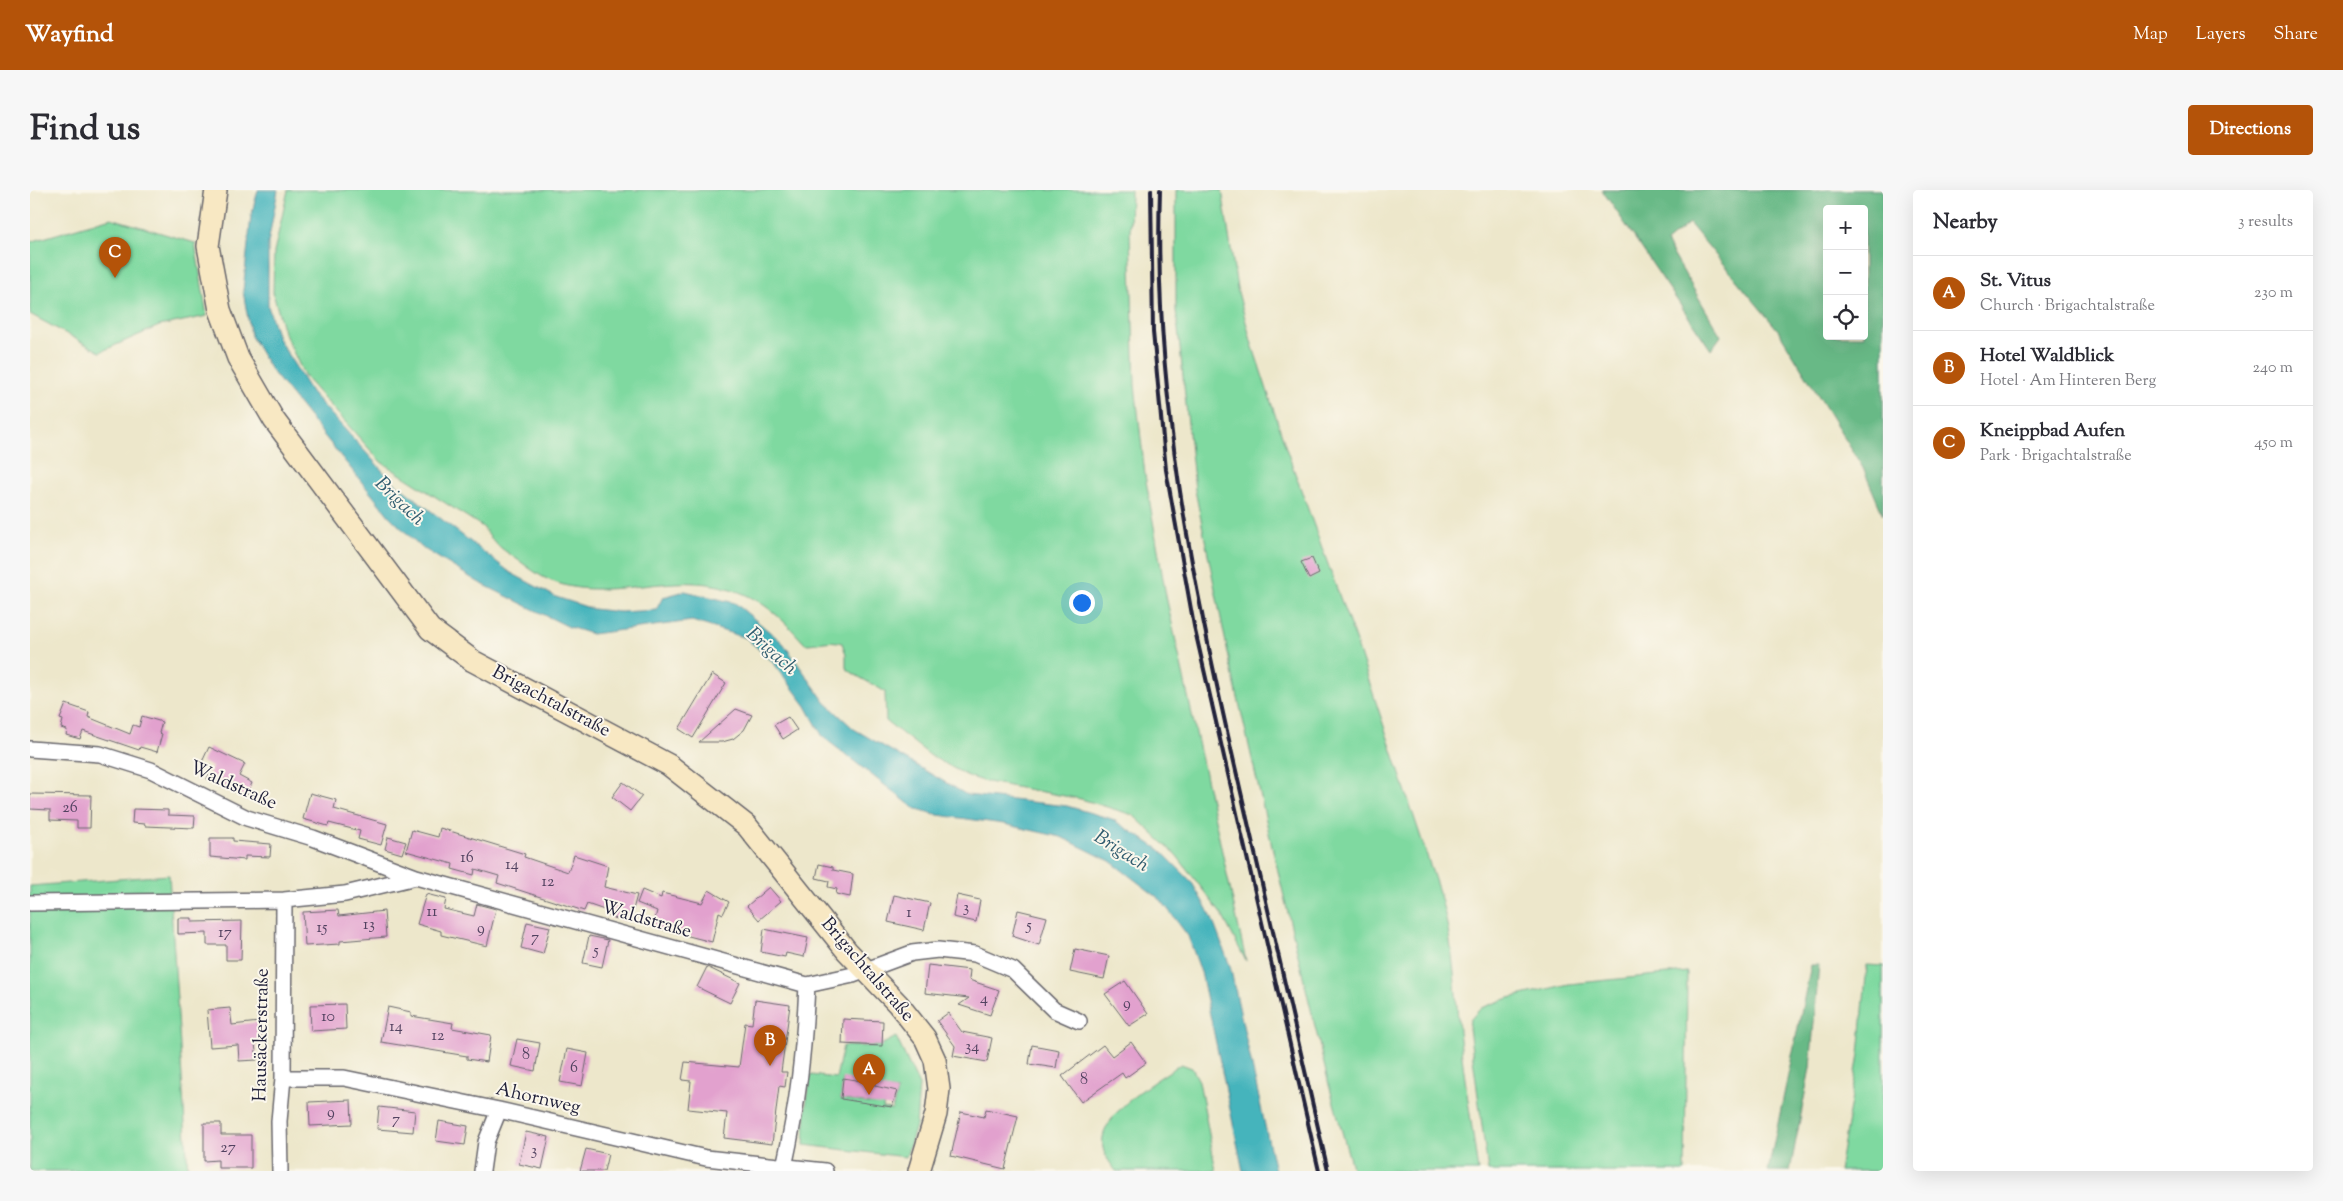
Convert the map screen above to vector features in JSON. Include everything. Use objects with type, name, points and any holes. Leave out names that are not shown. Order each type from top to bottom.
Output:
[{"type":"street","name":"Brigachtalstraße","points":[[216,190],[208,246],[220,310],[238,358],[274,420],[430,629],[473,660],[669,765],[706,792],[747,826],[865,971],[898,1004],[925,1038],[935,1060],[939,1089],[936,1114],[919,1171]]},
{"type":"street","name":"Waldstraße","points":[[30,749],[100,754],[151,770],[247,818],[313,838],[416,876],[807,986]]},
{"type":"street","name":"Waldstraße","points":[[30,903],[284,900],[345,894],[416,876]]},
{"type":"street","name":"Hausäckerstraße","points":[[280,1171],[279,1121],[283,1078],[284,900]]},
{"type":"street","points":[[784,1167],[795,1120],[804,1050],[807,986],[865,971],[912,953],[938,950],[975,954],[1013,970],[1054,1010],[1079,1022]]},
{"type":"street","name":"Ahornweg","points":[[283,1078],[344,1078],[499,1110],[705,1165],[784,1167],[825,1171]]},
{"type":"street","points":[[482,1171],[486,1142],[499,1110]]},
{"type":"green space","points":[[288,190],[1131,190],[1130,234],[1135,385],[1145,475],[1166,596],[1246,961],[1222,915],[1177,856],[1133,815],[1081,799],[982,781],[966,775],[931,756],[886,721],[885,692],[846,668],[846,654],[842,643],[805,644],[777,615],[757,601],[746,595],[719,586],[698,583],[676,583],[588,589],[567,586],[547,579],[500,547],[483,527],[381,462],[305,377],[284,332],[273,293],[274,252]]},
{"type":"green space","points":[[1176,190],[1222,190],[1237,288],[1251,341],[1287,451],[1355,639],[1440,895],[1451,946],[1461,1049],[1478,1171],[1353,1171],[1329,1085],[1271,842],[1230,663],[1195,490],[1176,310]]},
{"type":"green space","points":[[1602,190],[1883,190],[1883,515],[1863,468],[1778,330],[1689,223],[1666,242],[1721,336],[1711,350]]},
{"type":"green space","points":[[111,218],[195,243],[207,316],[159,326],[100,352],[30,314],[30,242]]},
{"type":"green space","points":[[169,875],[188,1171],[30,1171],[30,886]]},
{"type":"green space","points":[[1811,965],[1819,965],[1810,1068],[1790,1171],[1768,1171]]},
{"type":"green space","points":[[1867,965],[1883,966],[1883,1171],[1839,1171],[1859,1055]]},
{"type":"green space","points":[[1687,972],[1685,1171],[1488,1171],[1469,1028],[1470,1020],[1481,1008],[1509,998],[1569,984]]},
{"type":"green space","points":[[896,1037],[919,1085],[916,1126],[906,1157],[804,1145],[806,1105],[811,1075],[836,1078],[843,1046],[879,1046]],"holes":[[[843,1079],[875,1083],[875,1087],[897,1091],[892,1110],[883,1109],[884,1102],[872,1104],[841,1099]]]},
{"type":"green space","points":[[1181,1064],[1192,1068],[1199,1081],[1216,1171],[1116,1171],[1103,1148],[1103,1136],[1109,1123],[1144,1088]]},
{"type":"water","name":"Brigach","points":[[258,190],[278,190],[268,243],[268,306],[278,338],[311,392],[391,480],[511,573],[556,597],[593,609],[620,612],[656,610],[663,597],[685,591],[735,603],[783,643],[825,702],[854,729],[967,795],[1067,806],[1112,819],[1160,850],[1191,881],[1211,916],[1230,966],[1275,1171],[1243,1171],[1201,972],[1188,936],[1161,900],[1110,861],[1061,837],[1004,824],[938,815],[914,808],[823,737],[806,706],[773,662],[746,638],[692,621],[592,634],[569,627],[478,582],[421,547],[390,517],[271,370],[251,336],[243,291],[251,216]]},
{"type":"building","points":[[1312,558],[1319,574],[1309,579],[1301,562]]},
{"type":"building","points":[[712,674],[726,683],[693,738],[679,729]]},
{"type":"building","points":[[66,704],[89,712],[88,717],[130,734],[133,725],[139,727],[142,716],[162,722],[159,733],[162,734],[157,752],[140,747],[139,750],[83,731],[80,739],[66,735],[67,730],[61,728],[63,720],[60,719]]},
{"type":"building","points":[[736,709],[752,715],[744,730],[733,739],[722,742],[699,742]]},
{"type":"building","points":[[788,717],[797,730],[783,739],[774,725]]},
{"type":"building","points":[[209,747],[245,764],[239,776],[252,783],[246,797],[207,779],[212,767],[202,762]]},
{"type":"building","points":[[623,782],[642,796],[630,811],[612,797]]},
{"type":"building","points":[[310,793],[336,800],[334,809],[387,824],[381,845],[358,839],[360,831],[329,823],[328,826],[303,819]]},
{"type":"building","points":[[30,794],[91,795],[90,828],[77,828],[77,821],[50,820],[50,810],[30,809]]},
{"type":"building","points":[[133,809],[168,810],[168,815],[195,816],[194,828],[145,826],[145,824],[132,823]]},
{"type":"building","points":[[440,828],[525,854],[524,857],[568,872],[574,855],[608,866],[604,887],[637,895],[631,917],[628,916],[627,921],[609,917],[610,912],[587,904],[584,911],[497,883],[499,876],[475,869],[474,875],[452,869],[453,864],[406,851],[412,830],[438,837]]},
{"type":"building","points":[[388,837],[406,842],[402,854],[385,849]]},
{"type":"building","points":[[210,838],[233,838],[233,841],[271,844],[270,857],[245,856],[245,860],[210,857]]},
{"type":"building","points":[[819,864],[833,867],[833,870],[853,874],[850,897],[836,894],[837,889],[828,887],[829,881],[816,878]]},
{"type":"building","points":[[769,887],[781,901],[759,920],[747,906]]},
{"type":"building","points":[[642,890],[661,898],[662,893],[702,903],[709,890],[729,902],[723,914],[719,912],[712,942],[653,927],[657,911],[637,903]]},
{"type":"building","points":[[426,894],[446,899],[444,909],[474,916],[477,904],[496,909],[487,946],[441,935],[441,931],[417,924]]},
{"type":"building","points":[[894,895],[930,903],[924,930],[888,922]]},
{"type":"building","points":[[957,895],[980,900],[976,922],[953,917]]},
{"type":"building","points":[[338,910],[339,916],[384,911],[386,937],[340,941],[340,944],[305,946],[303,912]]},
{"type":"building","points":[[1018,910],[1047,917],[1039,945],[1012,936]]},
{"type":"building","points":[[178,918],[192,918],[192,922],[242,921],[241,960],[226,960],[226,945],[207,945],[207,933],[178,934]]},
{"type":"building","points":[[527,922],[550,927],[543,954],[521,948]]},
{"type":"building","points":[[764,929],[808,938],[804,957],[786,953],[785,957],[761,952]]},
{"type":"building","points":[[589,936],[608,940],[602,967],[583,963]]},
{"type":"building","points":[[1075,949],[1109,956],[1104,979],[1070,972]]},
{"type":"building","points":[[928,965],[970,970],[969,980],[999,990],[990,1015],[959,1005],[969,998],[925,993]]},
{"type":"building","points":[[707,967],[740,983],[730,1003],[697,987]]},
{"type":"building","points":[[1125,981],[1148,1014],[1129,1026],[1105,994]]},
{"type":"building","points":[[755,1000],[790,1005],[781,1072],[787,1072],[785,1087],[779,1086],[772,1144],[724,1138],[727,1113],[688,1109],[691,1081],[682,1080],[685,1062],[739,1067],[745,1023],[752,1024]]},
{"type":"building","points":[[345,1004],[346,1029],[311,1031],[310,1005]]},
{"type":"building","points":[[388,1007],[411,1012],[411,1016],[453,1023],[452,1028],[491,1035],[487,1062],[467,1059],[467,1056],[381,1042]]},
{"type":"building","points":[[230,1008],[232,1025],[259,1022],[261,1043],[255,1043],[257,1060],[239,1061],[238,1045],[210,1047],[207,1010]]},
{"type":"building","points":[[948,1013],[962,1032],[992,1038],[987,1062],[953,1056],[955,1046],[937,1021]]},
{"type":"building","points":[[843,1019],[883,1021],[882,1046],[842,1044]]},
{"type":"building","points":[[517,1039],[540,1043],[535,1071],[511,1066]]},
{"type":"building","points":[[1131,1042],[1146,1063],[1125,1078],[1122,1073],[1081,1102],[1062,1076],[1103,1045],[1112,1056]]},
{"type":"building","points":[[1032,1045],[1059,1050],[1056,1068],[1029,1064]]},
{"type":"building","points":[[567,1049],[588,1053],[582,1086],[560,1082]]},
{"type":"building","points":[[843,1078],[875,1083],[875,1086],[897,1091],[892,1107],[841,1099]]},
{"type":"building","points":[[351,1100],[352,1124],[310,1126],[309,1102]]},
{"type":"building","points":[[379,1107],[415,1111],[413,1132],[377,1129]]},
{"type":"building","points":[[986,1109],[1018,1116],[1005,1169],[951,1156],[961,1112],[984,1117]]},
{"type":"building","points":[[439,1121],[468,1126],[465,1145],[436,1141]]},
{"type":"building","points":[[204,1123],[221,1123],[221,1135],[251,1135],[251,1168],[218,1168],[218,1160],[204,1161]]},
{"type":"building","points":[[526,1132],[549,1137],[542,1169],[519,1164]]},
{"type":"building","points":[[586,1149],[608,1154],[604,1171],[580,1171]]},
{"type":"railway","points":[[1151,190],[1153,332],[1166,470],[1194,626],[1319,1171]]},
{"type":"railway","points":[[1160,190],[1159,265],[1169,412],[1191,557],[1220,702],[1328,1171]]},
{"type":"place","name":"Kneippbad Aufen","points":[[115,278]]},
{"type":"place","name":"Hotel Waldblick","points":[[770,1066]]},
{"type":"place","name":"St. Vitus","points":[[869,1095]]}]
